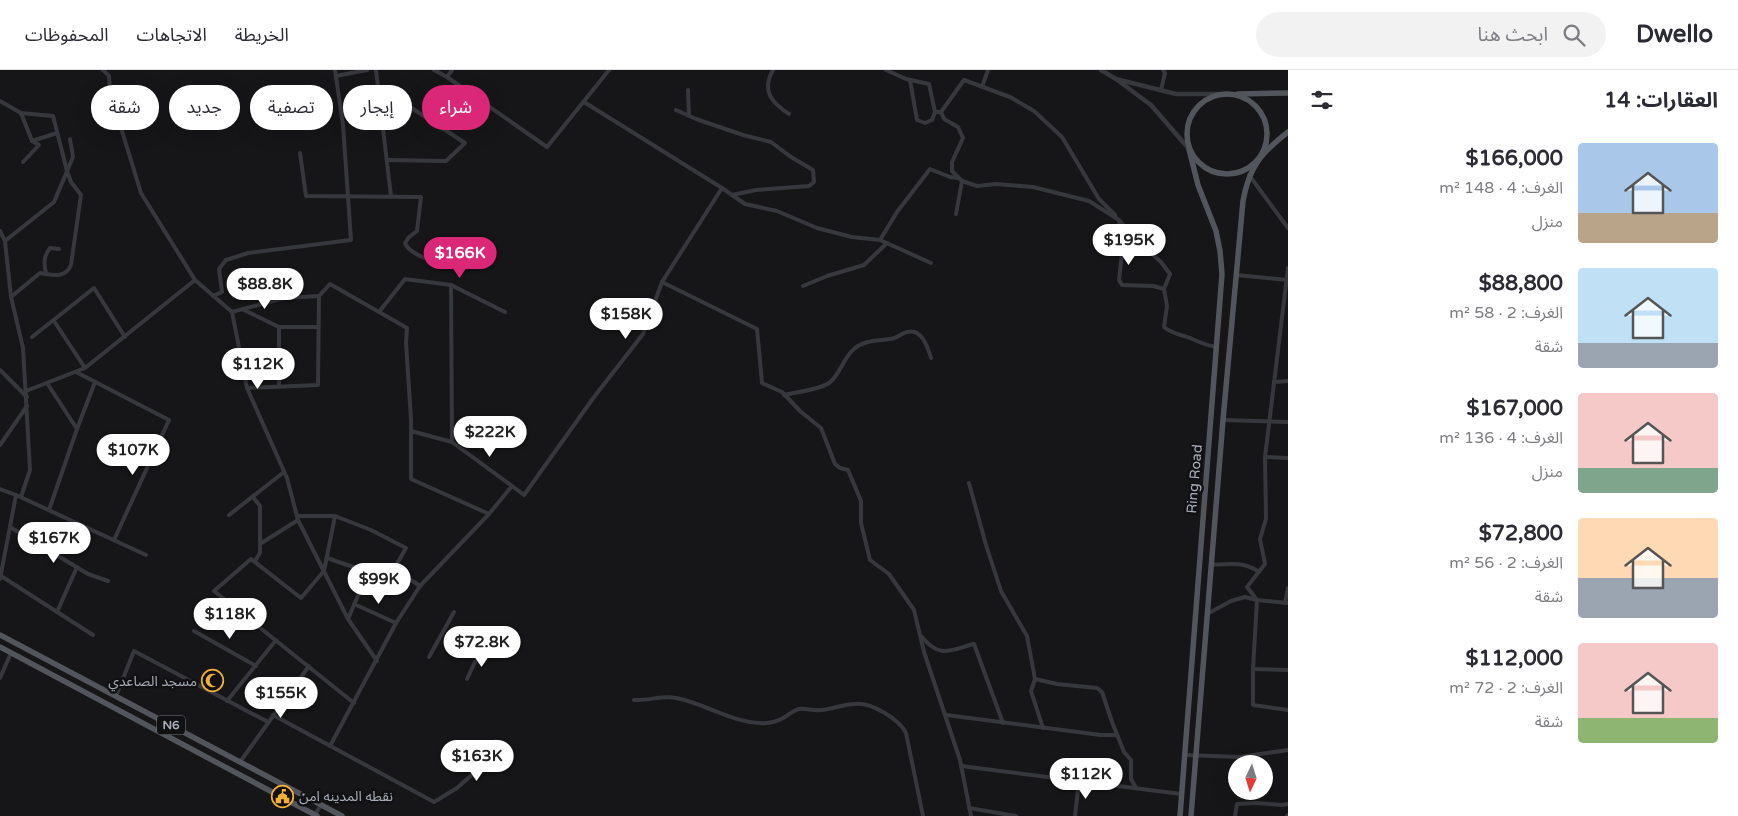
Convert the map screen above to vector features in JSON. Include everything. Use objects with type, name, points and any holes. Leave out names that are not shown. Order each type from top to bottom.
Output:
[{"type":"main road","points":[[1288,93],[1215,96],[1203,102],[1194,111],[1188,123],[1186,136],[1189,149],[1196,160],[1206,169],[1219,174],[1232,174],[1245,170],[1256,162],[1288,132]]},
{"type":"main road","points":[[1228,94],[1241,97],[1252,103],[1261,113],[1266,126],[1267,139],[1263,151],[1256,162]]},
{"type":"main road","name":"Ring Road","points":[[1180,816],[1222,274],[1216,231],[1198,185],[1189,149]]},
{"type":"main road","name":"Ring Road","points":[[1191,816],[1243,201],[1249,175],[1256,162]]},
{"type":"main road","name":"N6","points":[[0,635],[342,816]]},
{"type":"main road","name":"N6","points":[[0,647],[315,816]]},
{"type":"main road","points":[[264,788],[270,778]]},
{"type":"street","points":[[103,70],[110,76],[110,92],[141,193],[195,280],[232,312],[247,388],[284,472],[298,518],[348,618],[377,660]]},
{"type":"street","points":[[213,296],[222,292],[219,269],[226,260],[248,253],[351,240],[343,125],[335,70]]},
{"type":"street","points":[[336,76],[367,70]]},
{"type":"street","points":[[376,70],[378,85]]},
{"type":"street","points":[[434,70],[447,77],[547,147],[610,70]]},
{"type":"street","points":[[447,77],[452,70]]},
{"type":"street","points":[[773,70],[769,82],[769,97],[777,106],[789,114]]},
{"type":"street","points":[[886,70],[910,80],[929,84],[935,112],[932,120],[925,123],[917,120],[910,80]]},
{"type":"street","points":[[982,87],[988,70]]},
{"type":"street","points":[[1100,70],[1116,79],[1151,105],[1189,149]]},
{"type":"street","points":[[1161,90],[1165,73],[1163,70]]},
{"type":"street","points":[[1116,79],[1176,94],[1228,94]]},
{"type":"street","points":[[941,112],[964,80],[1010,97],[1034,111],[1062,137],[1099,199],[1170,274],[1164,289],[1167,306],[1164,328],[1171,333],[1217,348]]},
{"type":"street","points":[[688,90],[689,116]]},
{"type":"street","points":[[0,102],[21,113],[53,116],[66,171],[70,182],[81,195],[71,265],[65,274],[40,273],[11,297]]},
{"type":"street","points":[[584,102],[745,204],[777,211],[817,228],[852,237],[887,242],[931,263]]},
{"type":"street","points":[[387,160],[446,161],[465,143],[412,108]]},
{"type":"street","points":[[676,110],[743,135],[771,142],[813,170],[814,182],[810,186],[756,190],[732,195]]},
{"type":"street","points":[[935,112],[941,112]]},
{"type":"street","points":[[941,112],[944,119],[958,127],[963,138],[952,162],[952,171],[958,178],[977,186],[996,184],[1033,187],[1090,201],[1119,220],[1122,244],[1119,280],[1122,285],[1153,286],[1164,289]]},
{"type":"street","points":[[21,113],[32,140],[39,145],[23,162]]},
{"type":"street","points":[[383,130],[391,196]]},
{"type":"street","points":[[32,140],[57,133]]},
{"type":"street","points":[[5,241],[54,202],[73,157],[70,139]]},
{"type":"street","points":[[300,153],[306,196],[422,197],[417,231],[408,237],[405,243],[406,249],[444,264],[480,264]]},
{"type":"street","points":[[880,240],[897,212],[930,169],[958,178]]},
{"type":"street","points":[[1249,175],[1288,228]]},
{"type":"street","points":[[956,214],[962,181]]},
{"type":"street","points":[[411,431],[452,442],[524,495],[594,397],[643,334],[662,282],[722,188]]},
{"type":"street","points":[[0,231],[5,241],[11,297],[24,348],[30,470],[21,498]]},
{"type":"street","points":[[803,286],[827,276],[864,265],[887,242]]},
{"type":"street","points":[[0,248],[6,248]]},
{"type":"street","points":[[46,274],[44,262],[46,253],[50,248],[59,249]]},
{"type":"street","points":[[1288,268],[1265,457],[1266,519],[1260,539],[1265,564],[1247,587],[1257,600],[1253,705],[1288,710]]},
{"type":"street","points":[[1236,275],[1287,280]]},
{"type":"street","points":[[379,312],[405,279],[451,284],[505,312]]},
{"type":"street","points":[[26,391],[85,368],[195,280]]},
{"type":"street","points":[[662,282],[757,329],[762,383],[782,392],[800,411],[821,428],[835,464],[840,468],[848,470],[861,501],[861,523],[870,560],[889,574],[914,610],[920,636],[961,766],[971,816]]},
{"type":"street","points":[[247,388],[318,385],[319,296],[330,284],[407,328],[411,479],[489,514]]},
{"type":"street","points":[[451,284],[452,442]]},
{"type":"street","points":[[32,337],[94,288],[125,336]]},
{"type":"street","points":[[232,312],[284,298],[319,296]]},
{"type":"street","points":[[243,309],[279,327],[318,326]]},
{"type":"street","points":[[1282,314],[1288,315]]},
{"type":"street","points":[[54,321],[85,368]]},
{"type":"street","points":[[279,327],[279,386]]},
{"type":"street","points":[[784,395],[820,387],[830,382],[846,356],[862,343],[894,339],[910,331],[917,333],[926,343],[931,358]]},
{"type":"street","points":[[0,370],[27,397]]},
{"type":"street","points":[[76,372],[170,420],[114,540]]},
{"type":"street","points":[[1274,382],[1288,381]]},
{"type":"street","points":[[49,510],[95,382]]},
{"type":"street","points":[[47,383],[77,429]]},
{"type":"street","points":[[0,445],[27,406]]},
{"type":"street","points":[[1223,420],[1288,422]]},
{"type":"street","points":[[1265,457],[1288,458]]},
{"type":"street","points":[[229,515],[284,472]]},
{"type":"street","points":[[969,483],[1001,591],[1027,636],[1035,680],[1030,691],[1044,728]]},
{"type":"street","points":[[330,746],[396,623],[420,586],[489,514],[512,486]]},
{"type":"street","points":[[0,489],[146,555]]},
{"type":"street","points":[[16,495],[0,578],[93,635]]},
{"type":"street","points":[[253,497],[260,506],[260,554],[255,561]]},
{"type":"street","points":[[260,544],[298,518],[335,516],[371,530],[406,548],[394,570],[420,586]]},
{"type":"street","points":[[335,516],[324,571],[301,598],[252,558],[214,591],[354,703]]},
{"type":"street","points":[[10,527],[88,574],[108,581]]},
{"type":"street","points":[[326,558],[368,572],[348,618]]},
{"type":"street","points":[[1211,565],[1235,563],[1251,566],[1259,572]]},
{"type":"street","points":[[57,612],[76,567]]},
{"type":"street","points":[[1207,614],[1231,601],[1245,597],[1286,603],[1288,588]]},
{"type":"street","points":[[354,604],[396,623]]},
{"type":"street","points":[[429,657],[454,612]]},
{"type":"street","points":[[194,631],[256,666]]},
{"type":"street","points":[[920,636],[931,648],[937,651],[946,651],[974,644],[1003,723]]},
{"type":"street","points":[[227,701],[276,640]]},
{"type":"street","points":[[467,680],[481,649]]},
{"type":"street","points":[[116,696],[134,652],[268,722]]},
{"type":"street","points":[[0,678],[11,653]]},
{"type":"street","points":[[240,762],[309,666]]},
{"type":"street","points":[[1253,669],[1288,670]]},
{"type":"street","points":[[1035,680],[1097,688],[1102,692],[1124,752],[1131,760],[1131,779],[1136,788]]},
{"type":"street","points":[[634,700],[675,697],[711,708],[735,718],[762,724],[784,718],[798,709],[826,710],[857,703],[880,711],[895,720],[906,733],[923,816]]},
{"type":"street","points":[[273,714],[434,802],[457,788],[484,764],[496,741]]},
{"type":"street","points":[[946,715],[1101,735],[1117,735]]},
{"type":"street","points":[[1184,755],[1240,757],[1288,750]]},
{"type":"street","points":[[961,766],[1181,794]]},
{"type":"street","points":[[1075,816],[1078,790],[1082,781]]},
{"type":"street","points":[[1236,816],[1237,804],[1288,804]]},
{"type":"street","points":[[315,816],[321,805]]},
{"type":"street","points":[[970,808],[997,811],[1016,816]]},
{"type":"place","name":"مسجد الصاعدي","points":[[213,681]]},
{"type":"place","name":"نقطه المدينه امن","points":[[283,796]]}]
